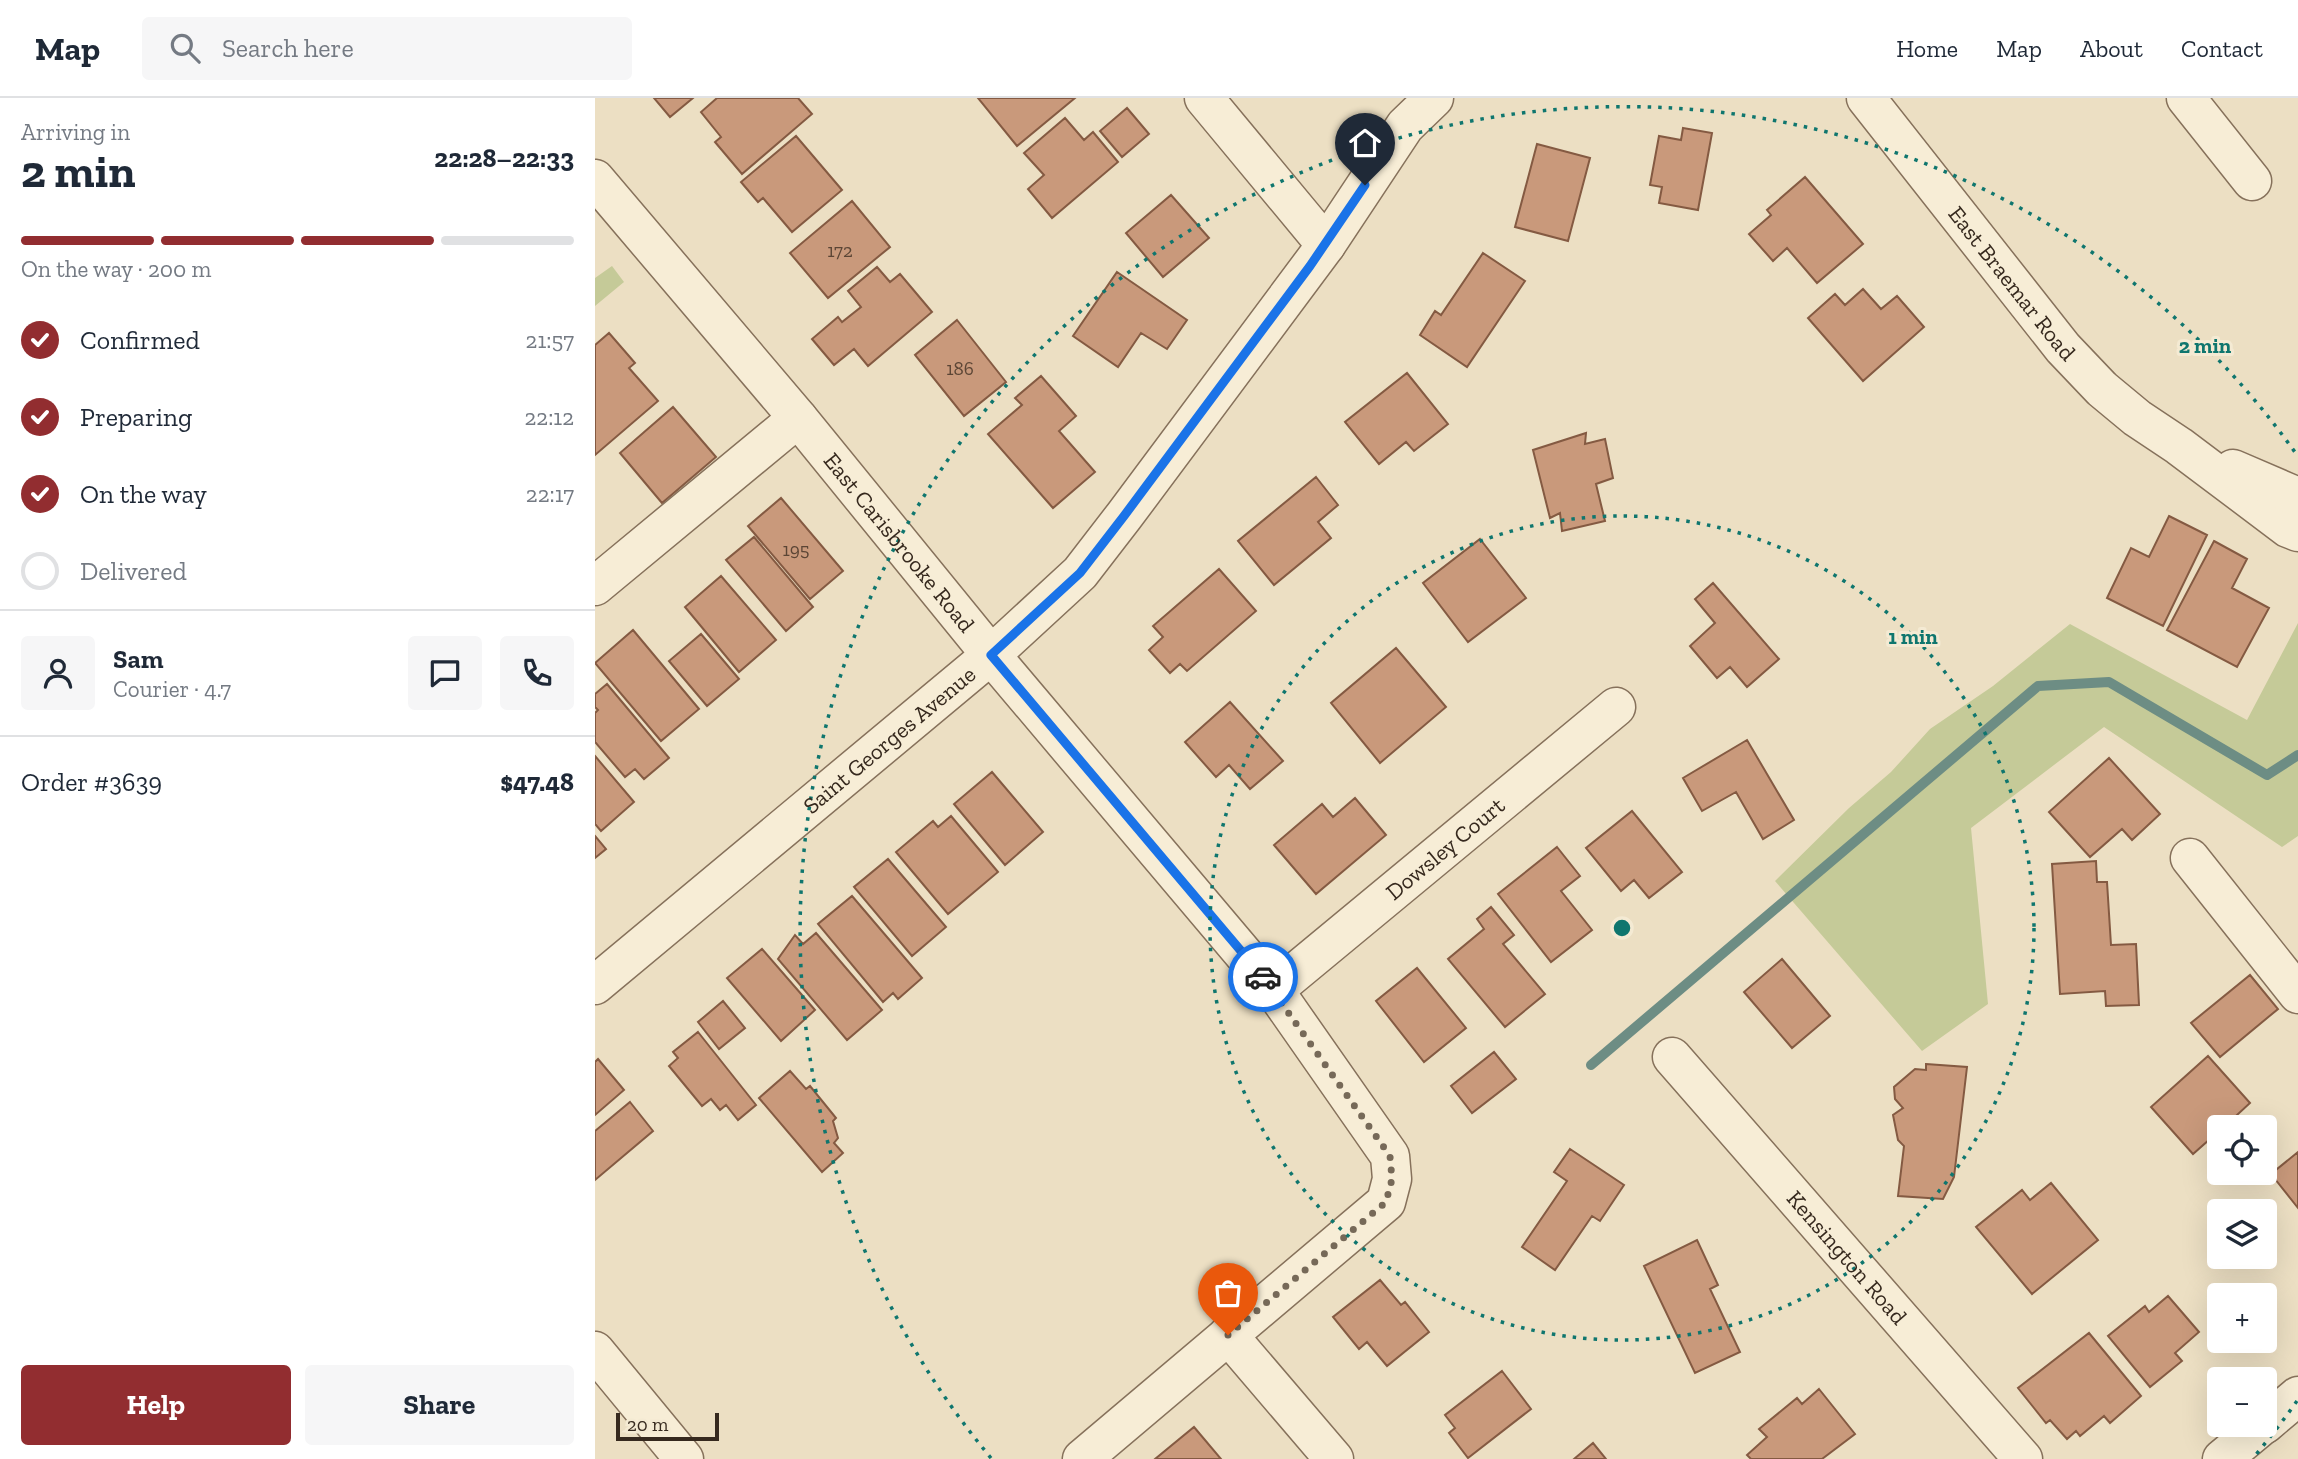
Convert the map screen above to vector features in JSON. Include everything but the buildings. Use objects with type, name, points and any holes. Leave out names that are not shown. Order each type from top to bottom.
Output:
[{"type":"street","points":[[1204,98],[1325,245]]},
{"type":"street","name":"Saint Georges Avenue","points":[[595,985],[991,655],[1080,573],[1325,245],[1405,126],[1434,98]]},
{"type":"street","name":"East Braemar Road","points":[[1866,98],[2063,348],[2102,390],[2298,533]]},
{"type":"street","points":[[2186,98],[2252,181]]},
{"type":"street","name":"East Carisbrooke Road","points":[[595,179],[798,418],[991,655],[1274,990],[1390,1156],[1392,1179],[1386,1202],[1228,1335]]},
{"type":"street","points":[[595,586],[798,418]]},
{"type":"street","name":"East Braemar Road","points":[[2179,446],[2298,497]]},
{"type":"street","name":"Dowsley Court","points":[[1274,990],[1616,707]]},
{"type":"street","points":[[2190,858],[2298,994]]},
{"type":"street","name":"Kensington Road","points":[[1672,1057],[2023,1459]]},
{"type":"street","points":[[1082,1459],[1228,1335],[1334,1459]]},
{"type":"street","points":[[595,1351],[684,1459]]},
{"type":"street","points":[[2277,1413],[2298,1396]]},
{"type":"street","points":[[2222,1459],[2248,1437]]},
{"type":"green space","points":[[612,266],[624,282],[595,306],[595,278]]},
{"type":"green space","points":[[2298,623],[2298,836],[2282,847],[2104,727],[1971,828],[1988,1004],[1922,1051],[1775,881],[1849,808],[1891,772],[1930,729],[1993,686],[2070,624],[2247,720]]},
{"type":"waterway","points":[[1591,1065],[2038,686],[2109,682],[2267,775],[2298,755]]},
{"type":"way so far","points":[[1228,1335],[1386,1202],[1392,1179],[1390,1156],[1263,977]]},
{"type":"route","points":[[1263,977],[991,655],[1080,573],[1310,266],[1365,185]]}]
